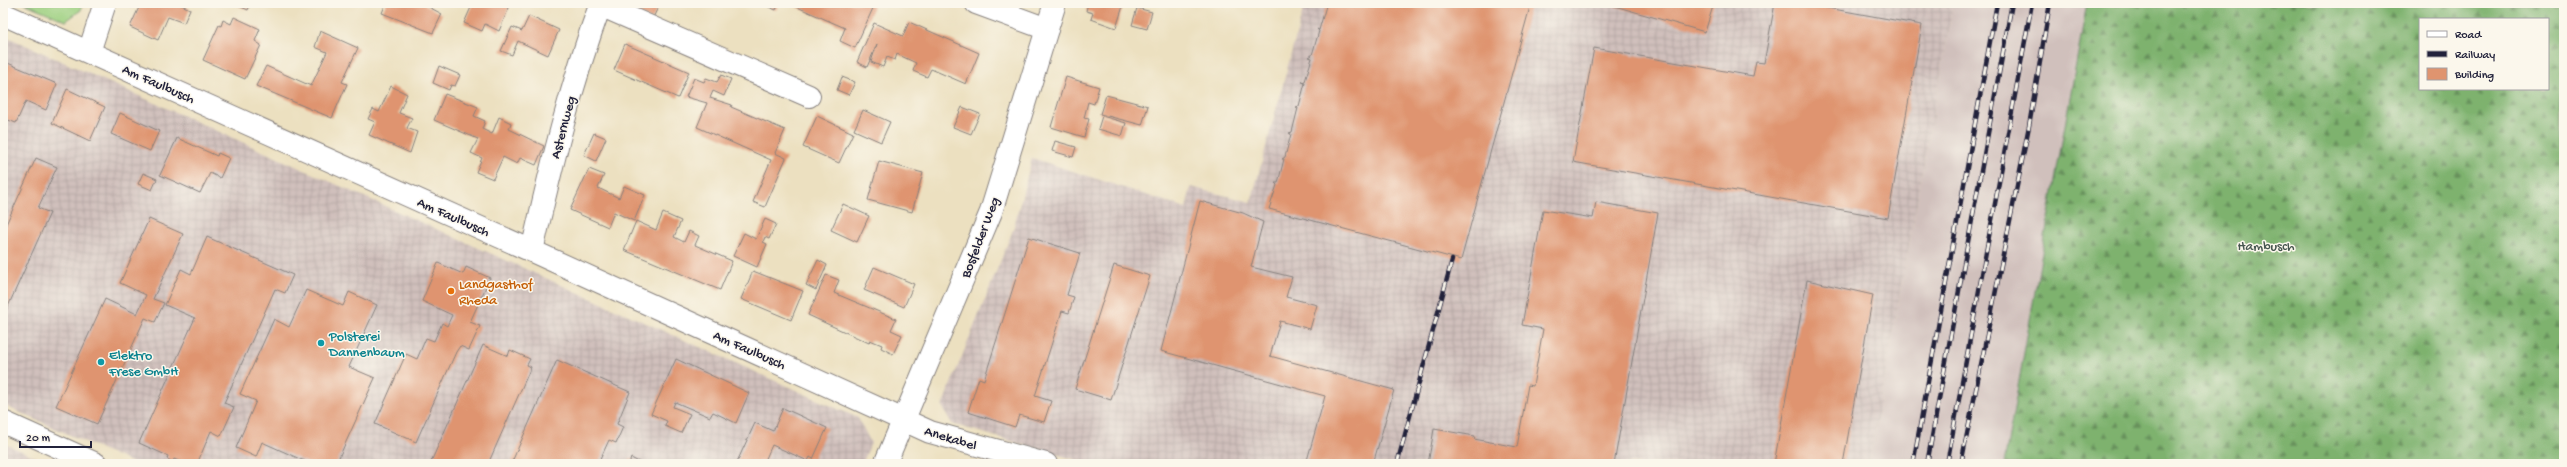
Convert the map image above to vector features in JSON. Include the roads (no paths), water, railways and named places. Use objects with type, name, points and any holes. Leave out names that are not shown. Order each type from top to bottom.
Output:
[{"type":"street","points":[[88,52],[105,3]]},
{"type":"street","points":[[976,3],[1047,29]]},
{"type":"street","name":"Bosfelder Weg","points":[[885,464],[991,212],[1055,3]]},
{"type":"street","name":"Asternweg","points":[[532,250],[563,120],[580,60],[601,4],[809,96]]},
{"type":"street","name":"Am Faulbusch","points":[[3,14],[532,250],[905,419]]},
{"type":"street","name":"Anekabel","points":[[905,419],[930,432],[1046,464]]},
{"type":"street","points":[[3,422],[96,464]]},
{"type":"railway","points":[[1913,464],[1997,3]]},
{"type":"railway","points":[[1927,464],[2012,3]]},
{"type":"railway","points":[[1947,464],[2032,3]]},
{"type":"railway","points":[[1961,464],[2029,126],[2050,3]]},
{"type":"railway","points":[[1397,464],[1452,260]]},
{"type":"place","name":"Landgasthof Rheda","points":[[451,291]]},
{"type":"place","name":"Polsterei Dannenbaum","points":[[321,343]]},
{"type":"place","name":"Elektro Frese GmbH","points":[[101,362]]},
{"type":"park label","name":"Hambusch","points":[[2266,245]]}]
